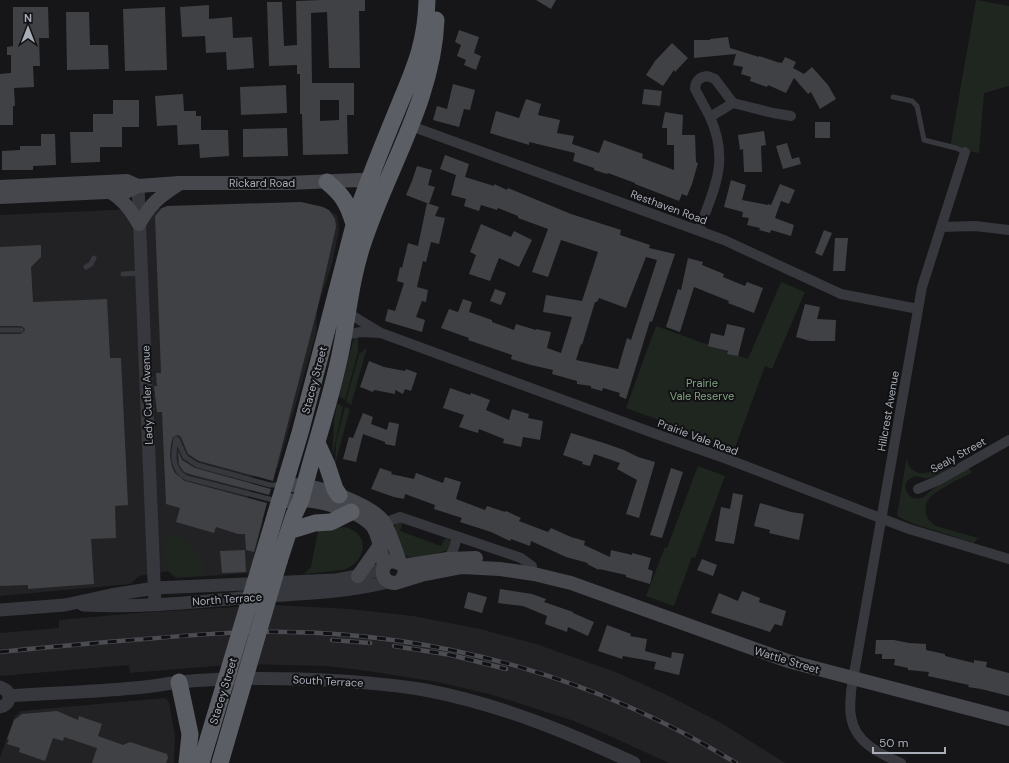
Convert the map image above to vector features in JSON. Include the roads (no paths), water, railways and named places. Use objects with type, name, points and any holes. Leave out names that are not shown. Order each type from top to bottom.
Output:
[{"type":"highway","name":"Stacey Street","points":[[201,763],[285,485],[354,224],[369,181],[417,62],[424,36],[427,0]]},
{"type":"highway","name":"Stacey Street","points":[[220,763],[279,561],[294,514],[303,493],[318,443],[341,350],[354,273],[362,244],[386,182],[411,126],[427,82],[436,37],[437,0]]},
{"type":"highway","points":[[326,182],[341,194],[345,200],[354,224]]},
{"type":"highway","points":[[318,443],[339,496]]},
{"type":"highway","points":[[289,531],[315,523],[331,522],[351,512]]},
{"type":"highway","points":[[179,682],[190,734],[187,763]]},
{"type":"main road","name":"Rickard Road","points":[[0,187],[127,181],[138,186]]},
{"type":"main road","name":"Rickard Road","points":[[0,197],[128,191],[138,186],[179,183],[386,182]]},
{"type":"main road","points":[[110,192],[125,203],[139,224],[154,202],[179,183]]},
{"type":"main road","points":[[280,502],[303,493],[339,496],[367,508],[378,516],[384,523],[405,574],[395,581],[383,576],[380,544],[374,528],[366,520],[351,512],[303,493],[285,485]]},
{"type":"main road","points":[[358,576],[380,544]]},
{"type":"main road","name":"Wattle Street","points":[[401,564],[448,559],[487,558],[532,566],[551,572],[571,583]]},
{"type":"main road","points":[[383,567],[389,561],[396,561],[401,564]]},
{"type":"main road","name":"Wattle Street","points":[[395,581],[441,571],[474,567],[514,571],[571,583],[762,653],[1009,719]]},
{"type":"street","points":[[699,230],[714,188],[720,165],[715,128],[695,88],[696,82],[707,76],[715,79],[734,103],[791,116]]},
{"type":"street","points":[[710,117],[734,103]]},
{"type":"street","name":"Resthaven Road","points":[[411,126],[733,243],[841,294],[918,309]]},
{"type":"street","name":"Hillcrest Avenue","points":[[901,763],[891,760],[862,740],[853,726],[850,706],[853,678],[922,287],[965,152]]},
{"type":"street","name":"Lady Cutler Avenue","points":[[138,186],[155,605]]},
{"type":"street","points":[[941,227],[967,226],[1009,230]]},
{"type":"street","name":"Prairie Vale Road","points":[[348,313],[381,333],[727,459],[932,537],[1009,559]]},
{"type":"street","name":"Prairie Vale Road","points":[[344,335],[361,332],[381,333]]},
{"type":"street","name":"Sealy Street","points":[[918,489],[939,480],[1009,440]]},
{"type":"street","name":"Wattle Street","points":[[384,523],[400,517],[521,558],[532,566]]},
{"type":"street","points":[[448,559],[454,551],[456,537]]},
{"type":"street","name":"North Terrace","points":[[65,605],[111,595],[155,588],[319,581],[358,576],[383,567]]},
{"type":"street","name":"North Terrace","points":[[0,610],[65,605],[113,607],[155,605],[344,590],[395,581]]},
{"type":"street","name":"South Terrace","points":[[5,692],[134,688],[179,682],[260,678],[304,679],[376,684],[425,690],[476,702],[526,717],[634,763]]},
{"type":"street","points":[[0,707],[6,705],[9,699],[5,692]]},
{"type":"lane","points":[[893,97],[912,101],[917,106],[924,140],[956,148],[965,152]]},
{"type":"lane","points":[[86,267],[91,264],[94,258]]},
{"type":"lane","points":[[123,274],[142,272]]},
{"type":"lane","points":[[0,330],[21,330]]},
{"type":"lane","points":[[280,502],[187,478],[181,475],[174,460],[176,439],[185,457],[197,465],[270,485],[285,485]]},
{"type":"railway","points":[[0,652],[180,636],[251,632],[345,635],[404,642],[463,652],[520,667],[576,686],[631,708],[684,734],[736,763]]},
{"type":"railway","points":[[332,640],[370,643]]},
{"type":"railway","points":[[394,646],[451,655],[506,669]]},
{"type":"park label","name":"Prairie Vale Reserve","points":[[702,389]]}]
